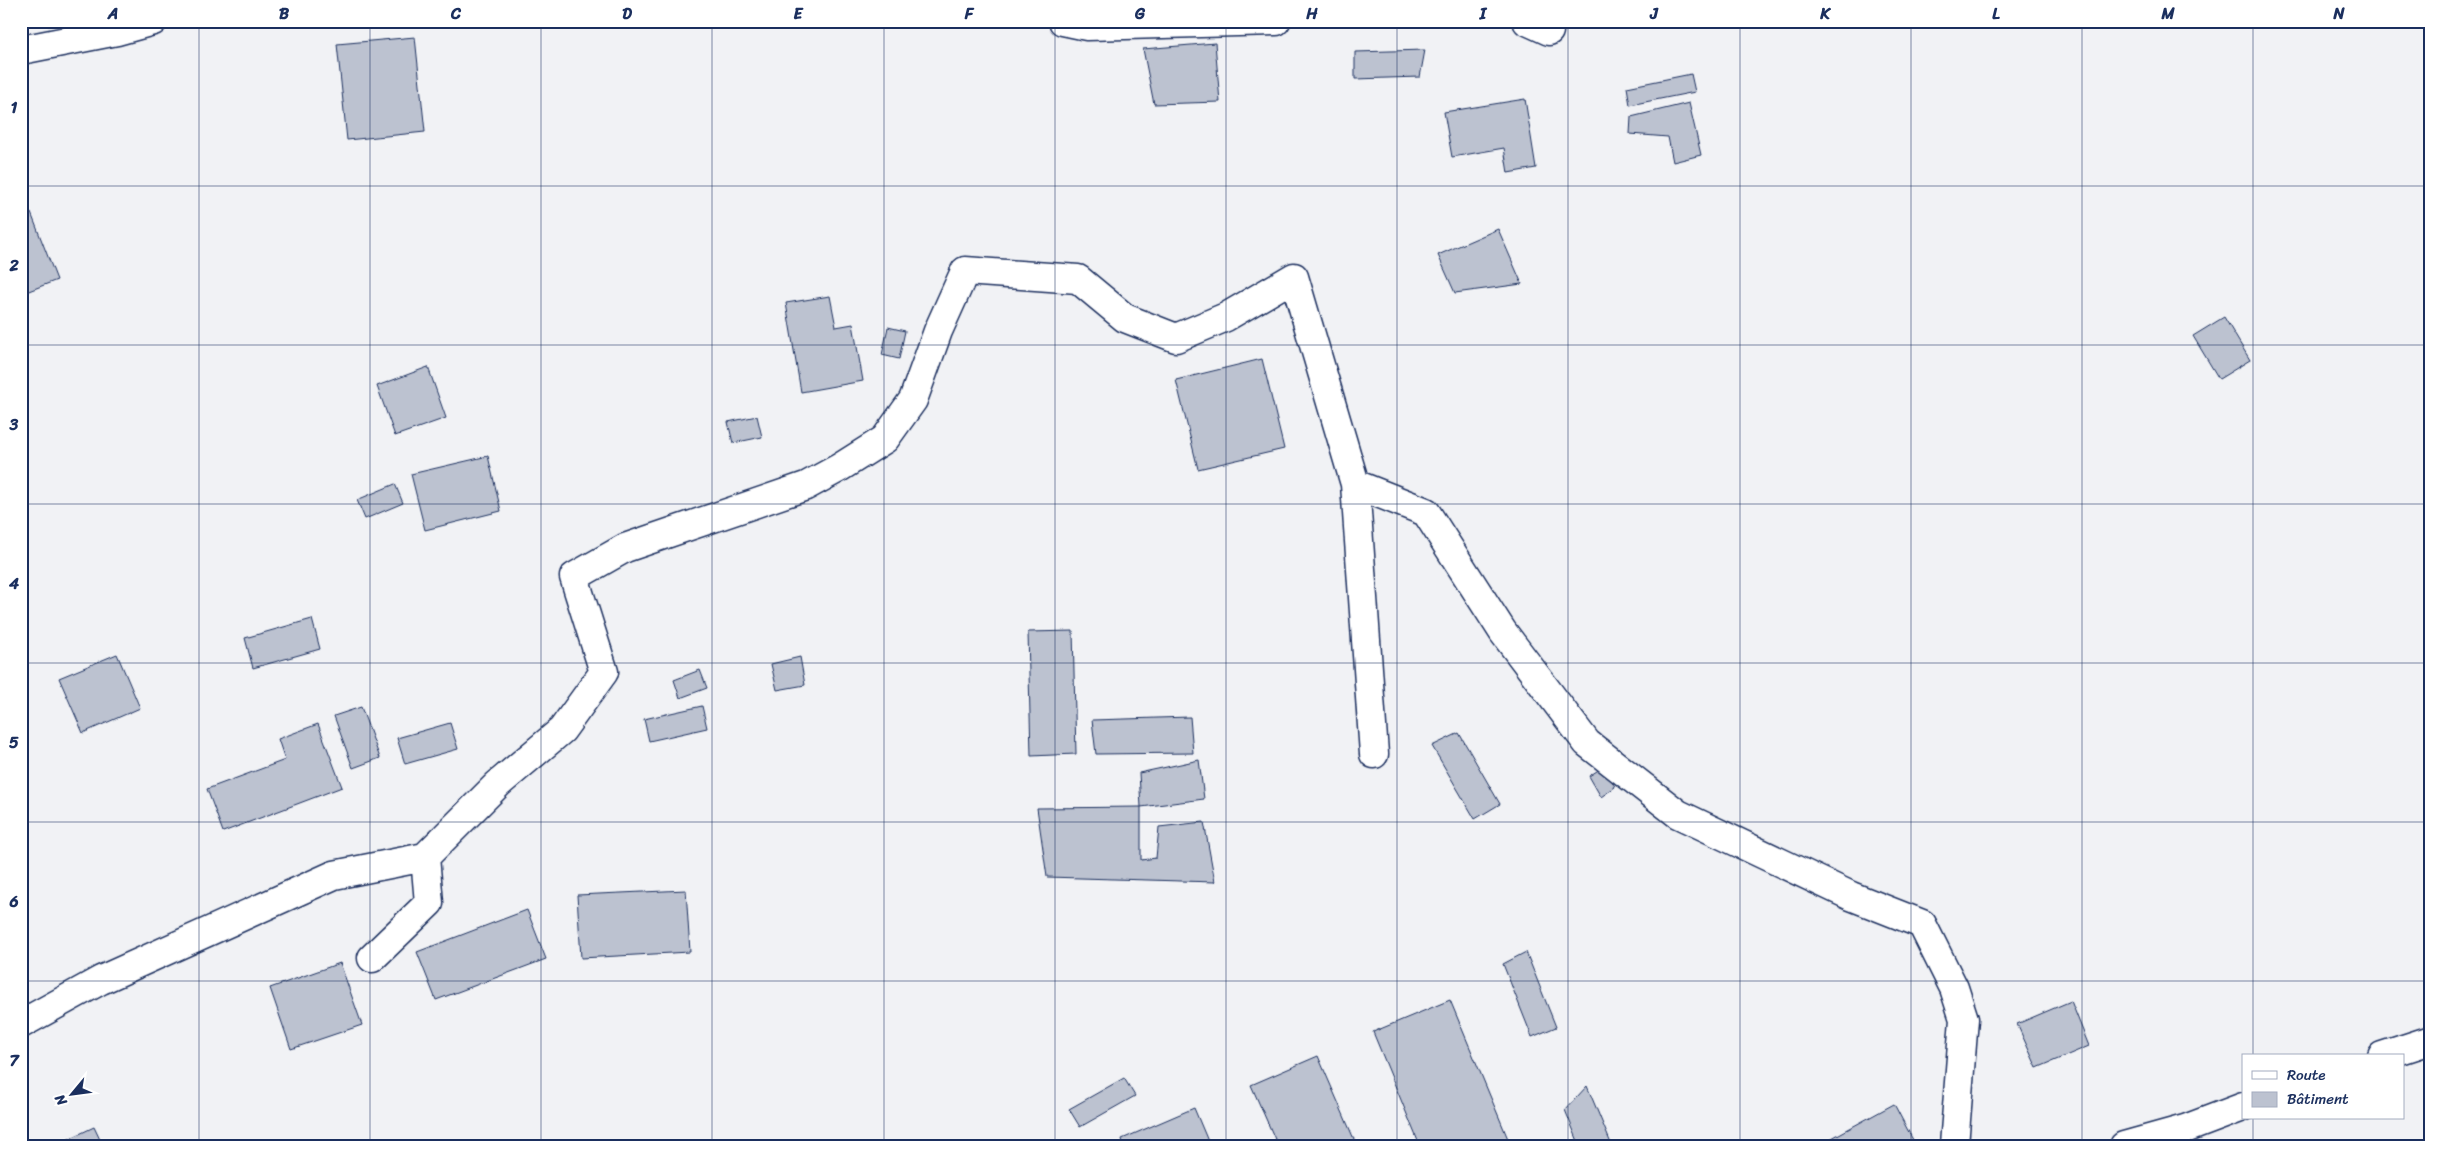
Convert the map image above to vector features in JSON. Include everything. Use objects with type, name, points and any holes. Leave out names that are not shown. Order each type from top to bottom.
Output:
[{"type":"street","points":[[21,50],[117,31],[153,21]]},
{"type":"street","points":[[1063,21],[1087,26],[1276,21]]},
{"type":"street","points":[[21,1024],[100,980],[334,874],[425,856],[498,784],[562,730],[604,672],[574,577],[625,548],[806,486],[885,439],[913,400],[938,331],[965,272],[1078,279],[1125,318],[1176,338],[1226,317],[1294,277],[1355,484],[1374,754]]},
{"type":"street","points":[[1355,484],[1426,512],[1503,632],[1587,743],[1670,808],[1678,814],[1842,892],[1922,924],[1954,988],[1964,1019],[1954,1145]]},
{"type":"street","points":[[372,958],[429,903],[425,856]]},
{"type":"street","points":[[2388,1054],[2431,1040]]},
{"type":"street","points":[[2124,1146],[2185,1129],[2242,1107]]},
{"type":"building","points":[[415,37],[425,132],[347,140],[337,44]]},
{"type":"building","points":[[1215,43],[1220,102],[1154,104],[1143,49]]},
{"type":"building","points":[[1425,50],[1420,77],[1355,79],[1355,52]]},
{"type":"building","points":[[1691,74],[1695,92],[1630,105],[1627,87]]},
{"type":"building","points":[[1525,99],[1536,168],[1508,173],[1504,148],[1452,157],[1444,112]]},
{"type":"building","points":[[1689,103],[1701,155],[1673,162],[1668,137],[1630,134],[1631,117]]},
{"type":"building","points":[[31,213],[57,280],[21,294],[21,216]]},
{"type":"building","points":[[1498,229],[1522,284],[1455,293],[1438,255]]},
{"type":"building","points":[[830,296],[836,327],[853,324],[863,381],[801,392],[786,303]]},
{"type":"building","points":[[2224,317],[2250,360],[2219,379],[2193,336]]},
{"type":"building","points":[[888,327],[905,331],[899,359],[882,355]]},
{"type":"building","points":[[1262,359],[1284,449],[1198,469],[1176,380]]},
{"type":"building","points":[[428,367],[446,418],[395,436],[377,386]]},
{"type":"building","points":[[757,416],[762,437],[733,443],[728,422]]},
{"type":"building","points":[[488,456],[501,511],[425,530],[411,474]]},
{"type":"building","points":[[395,484],[403,503],[365,519],[357,500]]},
{"type":"building","points":[[312,619],[320,649],[253,668],[245,638]]},
{"type":"building","points":[[1073,631],[1076,754],[1031,756],[1028,632]]},
{"type":"building","points":[[117,654],[140,708],[83,733],[59,678]]},
{"type":"building","points":[[800,657],[805,685],[777,690],[771,664]]},
{"type":"building","points":[[700,670],[707,688],[680,698],[674,680]]},
{"type":"building","points":[[702,706],[707,728],[649,741],[644,719]]},
{"type":"building","points":[[361,707],[380,758],[353,768],[334,716]]},
{"type":"building","points":[[1190,717],[1193,753],[1096,754],[1092,720]]},
{"type":"building","points":[[450,723],[458,749],[405,764],[397,738]]},
{"type":"building","points":[[318,724],[342,787],[223,832],[207,789],[285,760],[278,739]]},
{"type":"building","points":[[1459,733],[1500,804],[1475,819],[1432,746]]},
{"type":"building","points":[[1199,760],[1204,799],[1141,807],[1139,773]]},
{"type":"building","points":[[1605,766],[1615,787],[1601,797],[1589,776]]},
{"type":"building","points":[[1141,807],[1141,860],[1156,858],[1159,827],[1204,822],[1215,882],[1047,877],[1037,808]]},
{"type":"building","points":[[686,890],[690,952],[581,958],[577,895]]},
{"type":"building","points":[[527,910],[546,959],[436,1000],[417,952]]},
{"type":"building","points":[[1526,952],[1556,1027],[1532,1037],[1503,964]]},
{"type":"building","points":[[340,963],[362,1025],[291,1049],[270,988]]},
{"type":"building","points":[[1450,1000],[1511,1146],[1420,1146],[1373,1032]]},
{"type":"building","points":[[2071,1001],[2089,1046],[2037,1068],[2017,1024]]},
{"type":"building","points":[[1318,1056],[1357,1146],[1278,1146],[1251,1085]]},
{"type":"building","points":[[1124,1078],[1135,1096],[1080,1127],[1069,1109]]},
{"type":"building","points":[[1587,1086],[1612,1146],[1580,1146],[1565,1110]]},
{"type":"building","points":[[1894,1104],[1913,1140],[1903,1146],[1835,1146],[1830,1139]]},
{"type":"building","points":[[1194,1108],[1210,1146],[1124,1146],[1122,1139]]},
{"type":"building","points":[[94,1127],[103,1146],[54,1146]]}]
